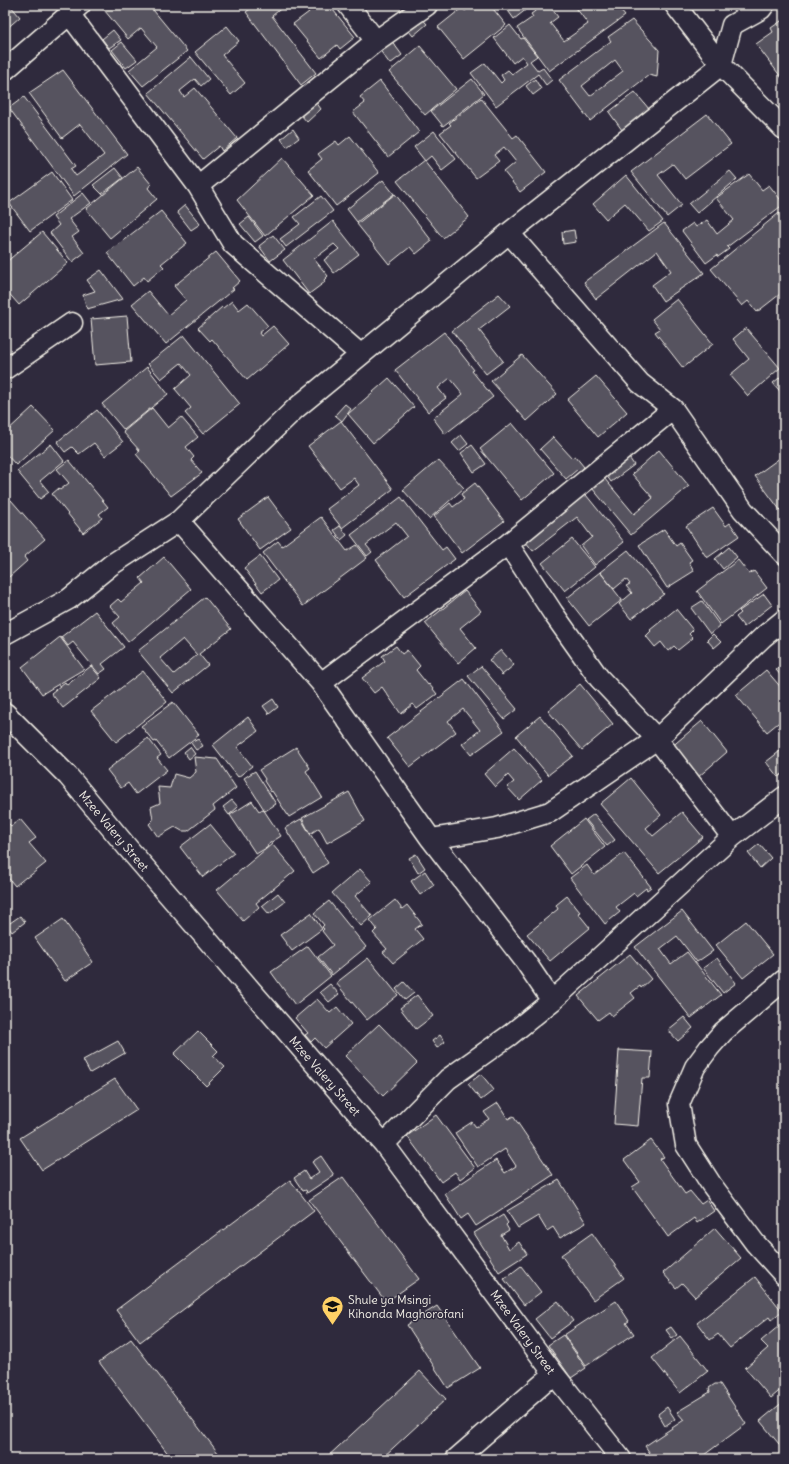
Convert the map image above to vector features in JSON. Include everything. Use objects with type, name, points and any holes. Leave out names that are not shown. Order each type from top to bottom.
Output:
[{"type":"street","points":[[348,5],[376,41]]},
{"type":"street","points":[[198,186],[376,41],[427,5]]},
{"type":"street","points":[[675,5],[721,65],[784,129]]},
{"type":"street","points":[[5,634],[69,599],[111,565],[179,521],[294,409],[509,233],[721,65],[732,25],[761,9],[764,5]]},
{"type":"street","points":[[5,70],[75,10],[198,186],[233,244],[360,354]]},
{"type":"street","points":[[509,233],[640,383],[673,409],[743,510],[784,554]]},
{"type":"street","points":[[5,369],[72,323]]},
{"type":"street","points":[[321,683],[508,544],[673,409]]},
{"type":"street","points":[[179,521],[321,683],[431,839],[525,961],[552,1000]]},
{"type":"street","points":[[508,544],[598,678],[657,739],[732,837]]},
{"type":"street","points":[[431,839],[498,828],[550,812],[657,739],[763,637],[784,620]]},
{"type":"street","name":"Mzee Valery Street","points":[[5,713],[68,776],[127,847],[384,1144],[554,1374],[621,1459]]},
{"type":"street","points":[[384,1144],[448,1079],[510,1035],[552,1000],[732,837],[784,797]]},
{"type":"street","points":[[784,980],[723,1032],[709,1048],[695,1067],[679,1104],[686,1145],[711,1184],[755,1244],[784,1274]]},
{"type":"street","points":[[456,1459],[554,1374]]},
{"type":"building","points":[[5,5],[10,5],[20,17],[5,30]]},
{"type":"building","points":[[100,5],[149,5],[187,51],[143,86],[129,70],[157,47],[141,28],[128,39]]},
{"type":"building","points":[[255,5],[285,5],[272,16],[316,73],[301,85],[246,12]]},
{"type":"building","points":[[303,5],[329,5],[355,37],[340,49],[337,45],[321,58],[293,24],[309,12]]},
{"type":"building","points":[[472,5],[490,5],[506,25],[464,59],[438,27],[463,7],[465,11]]},
{"type":"building","points":[[504,5],[532,5],[514,19]]},
{"type":"building","points":[[544,5],[549,5],[558,17],[550,23],[564,41],[588,24],[574,5],[616,5],[625,16],[549,71],[517,28],[533,17],[531,14]]},
{"type":"building","points":[[418,14],[427,24],[413,36],[404,25]]},
{"type":"building","points":[[784,19],[784,81],[756,44],[773,32],[771,28]]},
{"type":"building","points":[[632,20],[659,50],[657,77],[649,75],[590,121],[559,80],[611,41],[608,37]],"holes":[[[615,60],[623,71],[590,96],[582,86]]]},
{"type":"building","points":[[510,25],[521,39],[523,38],[537,56],[530,61],[538,71],[543,68],[552,80],[546,85],[538,74],[496,106],[471,73],[485,63],[501,83],[504,80],[501,75],[508,70],[512,74],[527,63],[522,56],[513,63],[494,38]]},
{"type":"building","points":[[227,26],[239,41],[222,55],[245,83],[231,95],[195,52]]},
{"type":"building","points":[[113,30],[121,40],[109,48],[102,39]]},
{"type":"building","points":[[391,40],[402,55],[390,64],[379,49]]},
{"type":"building","points":[[122,42],[137,60],[126,68],[112,50]]},
{"type":"building","points":[[420,46],[456,89],[425,115],[389,72]]},
{"type":"building","points":[[191,57],[209,79],[201,86],[195,79],[180,91],[184,97],[195,88],[237,138],[222,151],[219,146],[203,159],[148,93]]},
{"type":"building","points":[[63,70],[127,154],[74,196],[9,108],[24,97],[76,166],[71,169],[76,176],[104,155],[80,124],[62,138],[29,93]]},
{"type":"building","points":[[472,79],[484,94],[443,126],[431,111]]},
{"type":"building","points":[[535,79],[541,89],[533,95],[526,86]]},
{"type":"building","points":[[380,81],[419,132],[388,157],[353,112],[365,103],[360,97]]},
{"type":"building","points":[[635,92],[649,109],[622,130],[609,112]]},
{"type":"building","points":[[481,98],[513,138],[517,135],[546,172],[520,192],[504,172],[516,162],[504,147],[494,155],[499,161],[476,178],[440,133],[451,125],[449,123]]},
{"type":"building","points":[[316,102],[321,109],[307,122],[301,115]]},
{"type":"building","points":[[707,114],[731,144],[685,179],[673,164],[658,175],[682,205],[667,217],[631,172]]},
{"type":"building","points":[[293,129],[299,138],[287,147],[281,139]]},
{"type":"building","points":[[434,131],[456,159],[442,170],[431,156],[425,161],[414,147]]},
{"type":"building","points":[[350,136],[379,173],[336,206],[308,170],[322,159],[318,154],[336,141],[339,145]]},
{"type":"building","points":[[282,158],[314,195],[265,236],[237,200]]},
{"type":"building","points":[[424,160],[469,217],[443,238],[397,181]]},
{"type":"building","points":[[137,167],[151,184],[148,188],[157,199],[110,238],[86,209]]},
{"type":"building","points":[[115,168],[123,178],[102,194],[93,185]]},
{"type":"building","points":[[730,171],[737,179],[697,213],[689,204]]},
{"type":"building","points":[[52,172],[72,200],[30,231],[9,203]]},
{"type":"building","points":[[749,174],[762,190],[769,185],[784,204],[727,247],[729,249],[706,263],[682,231],[693,223],[696,227],[707,220],[717,234],[734,220],[716,198]]},
{"type":"building","points":[[626,175],[663,221],[649,231],[625,203],[606,219],[593,204]]},
{"type":"building","points":[[383,180],[394,194],[357,222],[347,209]]},
{"type":"building","points":[[83,193],[91,203],[69,219],[79,232],[72,237],[84,253],[72,262],[50,233],[59,225],[53,217]]},
{"type":"building","points":[[395,194],[432,241],[416,254],[410,247],[389,264],[357,224]]},
{"type":"building","points":[[321,196],[333,211],[286,247],[280,239],[300,224],[294,217]]},
{"type":"building","points":[[185,205],[200,224],[191,230],[177,212]]},
{"type":"building","points":[[161,211],[187,243],[161,264],[164,267],[147,281],[144,277],[133,286],[107,253]]},
{"type":"building","points":[[779,213],[784,218],[784,291],[757,312],[748,301],[742,306],[711,269]]},
{"type":"building","points":[[249,217],[263,236],[255,242],[240,224]]},
{"type":"building","points":[[333,221],[359,254],[334,273],[324,260],[339,249],[334,244],[314,259],[328,276],[324,280],[325,282],[309,294],[283,260]]},
{"type":"building","points":[[664,223],[704,273],[663,301],[652,285],[671,271],[657,251],[596,299],[584,282]]},
{"type":"building","points":[[574,230],[576,242],[563,244],[562,232]]},
{"type":"building","points":[[42,232],[68,263],[19,305],[5,289],[5,263]]},
{"type":"building","points":[[273,235],[285,250],[270,261],[259,246]]},
{"type":"building","points":[[216,252],[240,281],[232,288],[234,289],[166,344],[132,304],[148,291],[168,315],[186,300],[174,286]]},
{"type":"building","points":[[101,270],[123,299],[87,309],[83,295],[95,291],[87,280]]},
{"type":"building","points":[[499,294],[510,306],[479,330],[503,361],[486,374],[452,331]]},
{"type":"building","points":[[677,299],[713,344],[683,368],[655,332],[660,329],[652,319]]},
{"type":"building","points":[[232,301],[239,310],[248,303],[268,326],[259,333],[261,336],[273,326],[289,344],[247,380],[212,339],[210,341],[198,328],[222,307],[223,308]]},
{"type":"building","points":[[127,316],[131,362],[95,365],[91,319]]},
{"type":"building","points":[[746,328],[780,368],[748,396],[730,375],[749,359],[733,339]]},
{"type":"building","points":[[444,332],[493,397],[445,434],[433,418],[463,394],[450,378],[438,388],[446,398],[428,412],[395,370]]},
{"type":"building","points":[[184,335],[240,404],[203,434],[185,413],[191,408],[175,389],[191,375],[181,363],[161,379],[148,364]]},
{"type":"building","points":[[522,355],[557,394],[527,421],[491,381]]},
{"type":"building","points":[[147,367],[168,394],[124,430],[102,404]]},
{"type":"building","points":[[784,374],[784,396],[773,383]]},
{"type":"building","points":[[596,376],[627,412],[598,437],[567,400]]},
{"type":"building","points":[[389,378],[414,407],[373,443],[348,414]]},
{"type":"building","points":[[345,404],[351,409],[342,421],[335,415]]},
{"type":"building","points":[[33,407],[55,430],[16,465],[5,453],[5,433]]},
{"type":"building","points":[[152,408],[168,428],[181,417],[198,437],[186,447],[194,457],[191,460],[202,473],[171,496],[136,454],[140,451],[123,432]]},
{"type":"building","points":[[97,410],[123,442],[105,456],[94,443],[79,454],[72,447],[65,452],[57,442]]},
{"type":"building","points":[[341,421],[393,489],[342,528],[327,509],[359,485],[354,478],[340,488],[308,446]]},
{"type":"building","points":[[512,423],[554,473],[522,500],[480,449]]},
{"type":"building","points":[[461,435],[468,444],[459,451],[452,443]]},
{"type":"building","points":[[553,437],[572,458],[575,456],[584,467],[580,471],[578,469],[566,479],[540,449]]},
{"type":"building","points":[[51,444],[64,461],[40,481],[49,492],[40,499],[17,471]]},
{"type":"building","points":[[472,445],[486,464],[474,472],[461,453]]},
{"type":"building","points":[[659,450],[689,486],[631,535],[592,488],[604,478],[634,514],[653,498],[632,474]]},
{"type":"building","points":[[626,453],[634,465],[611,482],[602,469]]},
{"type":"building","points":[[784,455],[784,507],[780,510],[755,476]]},
{"type":"building","points":[[69,460],[108,507],[99,514],[102,518],[83,533],[52,494],[59,488],[60,490],[69,483],[57,469]]},
{"type":"building","points":[[438,460],[464,488],[429,519],[403,490]]},
{"type":"building","points":[[475,483],[504,521],[462,553],[434,516],[450,503],[453,507],[464,499],[461,494]]},
{"type":"building","points":[[582,490],[624,542],[595,565],[581,546],[592,537],[577,517],[533,551],[522,537]]},
{"type":"building","points":[[268,497],[291,528],[260,550],[238,519]]},
{"type":"building","points":[[401,497],[442,550],[446,547],[455,559],[404,597],[376,560],[407,536],[396,522],[366,545],[372,552],[367,556],[351,535]]},
{"type":"building","points":[[11,500],[45,539],[24,557],[27,561],[9,577],[5,572],[5,505]]},
{"type":"building","points":[[713,508],[726,526],[730,523],[739,536],[707,558],[686,526]]},
{"type":"building","points":[[321,517],[347,551],[357,545],[367,558],[303,606],[263,553],[278,541],[282,546]]},
{"type":"building","points":[[340,526],[347,535],[341,540],[334,530]]},
{"type":"building","points":[[664,529],[676,546],[680,543],[692,560],[689,562],[694,571],[667,588],[639,545]]},
{"type":"building","points":[[572,539],[595,567],[565,591],[542,563]]},
{"type":"building","points":[[729,547],[737,557],[723,569],[715,559]]},
{"type":"building","points":[[628,550],[664,594],[631,619],[619,604],[632,593],[626,586],[630,584],[626,579],[614,589],[600,572]]},
{"type":"building","points":[[260,556],[278,580],[262,592],[244,568]]},
{"type":"building","points":[[164,557],[191,589],[128,642],[113,623],[120,617],[110,606],[118,599],[121,602],[144,583],[140,578]]},
{"type":"building","points":[[738,560],[749,574],[754,571],[767,588],[721,624],[697,591]]},
{"type":"building","points":[[600,572],[622,600],[589,626],[567,598]]},
{"type":"building","points":[[465,591],[481,611],[460,628],[476,648],[458,663],[425,623]]},
{"type":"building","points":[[764,594],[772,605],[744,627],[736,617],[741,613],[739,611]]},
{"type":"building","points":[[205,597],[231,629],[199,654],[208,665],[173,693],[138,651]],"holes":[[[183,639],[197,655],[174,674],[160,658]]]},
{"type":"building","points":[[702,601],[720,626],[710,634],[691,608]]},
{"type":"building","points":[[676,609],[693,630],[689,634],[693,638],[678,650],[674,646],[668,651],[661,642],[655,647],[646,636],[651,631],[650,630]]},
{"type":"building","points":[[95,611],[124,647],[102,664],[106,669],[99,674],[73,642],[68,646],[61,637]]},
{"type":"building","points":[[713,634],[721,642],[714,648],[707,640]]},
{"type":"building","points":[[60,637],[84,669],[42,694],[22,667]]},
{"type":"building","points":[[396,646],[402,654],[407,650],[420,666],[416,670],[437,694],[417,709],[413,704],[401,714],[382,687],[374,693],[362,678],[385,661],[382,656]]},
{"type":"building","points":[[501,650],[514,665],[502,675],[489,660]]},
{"type":"building","points":[[784,664],[784,679],[776,670]]},
{"type":"building","points":[[91,666],[101,678],[63,708],[51,693],[65,682],[67,685]]},
{"type":"building","points":[[481,666],[517,709],[504,719],[468,676]]},
{"type":"building","points":[[766,670],[784,691],[784,721],[783,719],[767,732],[736,695]]},
{"type":"building","points":[[143,671],[167,702],[116,742],[91,711]]},
{"type":"building","points":[[464,679],[504,731],[471,755],[462,744],[480,730],[463,709],[448,721],[456,732],[410,767],[387,738]]},
{"type":"building","points":[[580,684],[613,724],[582,750],[548,711]]},
{"type":"building","points":[[273,699],[278,707],[269,714],[263,706]]},
{"type":"building","points":[[173,702],[199,735],[169,758],[156,741],[154,742],[141,726]]},
{"type":"building","points":[[540,716],[573,756],[548,775],[516,736]]},
{"type":"building","points":[[248,717],[258,731],[237,747],[252,766],[238,777],[213,745]]},
{"type":"building","points":[[702,721],[727,752],[697,778],[670,748]]},
{"type":"building","points":[[148,738],[161,755],[157,758],[167,770],[136,794],[128,783],[121,788],[107,770]]},
{"type":"building","points":[[198,739],[203,746],[196,750],[191,743]]},
{"type":"building","points":[[190,747],[195,754],[189,759],[184,752]]},
{"type":"building","points":[[296,747],[310,768],[306,771],[322,797],[289,817],[272,791],[271,792],[259,770]]},
{"type":"building","points":[[514,748],[542,780],[519,800],[507,787],[514,782],[508,775],[495,787],[484,774]]},
{"type":"building","points":[[784,748],[784,773],[778,777],[766,762]]},
{"type":"building","points":[[194,757],[217,759],[236,788],[213,806],[215,810],[188,831],[182,831],[175,827],[158,837],[149,824],[153,820],[151,807],[160,803],[158,787],[170,788],[174,774],[189,778],[196,772]]},
{"type":"building","points":[[255,771],[276,804],[265,811],[244,778]]},
{"type":"building","points":[[631,778],[661,815],[646,828],[653,836],[682,812],[703,837],[659,873],[600,804]]},
{"type":"building","points":[[349,792],[365,821],[327,843],[319,828],[310,834],[302,818]]},
{"type":"building","points":[[232,800],[238,807],[229,815],[223,807]]},
{"type":"building","points":[[252,801],[259,811],[263,809],[281,836],[267,845],[268,847],[256,854],[230,815]]},
{"type":"building","points":[[594,814],[615,840],[607,846],[586,820]]},
{"type":"building","points":[[20,819],[36,838],[29,843],[46,863],[15,886],[5,874],[5,825],[8,823],[11,826]]},
{"type":"building","points":[[301,819],[328,863],[313,873],[285,828]]},
{"type":"building","points":[[584,819],[605,847],[571,874],[550,846]]},
{"type":"building","points":[[210,824],[234,853],[203,877],[180,847]]},
{"type":"building","points":[[272,844],[295,871],[256,903],[259,907],[243,921],[217,890]]},
{"type":"building","points":[[759,844],[771,858],[760,868],[748,853]]},
{"type":"building","points":[[784,846],[784,860],[777,852]]},
{"type":"building","points":[[624,853],[651,887],[647,890],[646,888],[636,896],[634,893],[616,907],[620,912],[605,924],[570,878],[587,865],[594,875]]},
{"type":"building","points":[[416,854],[425,868],[418,873],[409,858]]},
{"type":"building","points":[[360,869],[372,882],[355,896],[372,916],[361,926],[332,893]]},
{"type":"building","points":[[425,871],[434,885],[420,895],[411,881]]},
{"type":"building","points":[[278,893],[285,902],[269,914],[262,906]]},
{"type":"building","points":[[567,896],[580,912],[578,913],[590,928],[550,961],[527,934],[558,909],[556,905]]},
{"type":"building","points":[[395,900],[402,909],[407,905],[422,924],[415,929],[423,939],[393,963],[383,952],[387,949],[373,933],[377,929],[370,920]]},
{"type":"building","points":[[329,901],[366,947],[332,975],[318,957],[333,945],[322,931],[324,929],[322,927],[324,925],[314,913]]},
{"type":"building","points":[[682,911],[713,951],[697,962],[677,936],[660,949],[671,964],[687,952],[721,995],[691,1018],[635,947]]},
{"type":"building","points":[[311,913],[322,929],[292,951],[280,935]]},
{"type":"building","points":[[20,916],[25,922],[12,932],[7,925]]},
{"type":"building","points":[[63,919],[93,962],[65,981],[35,938]]},
{"type":"building","points":[[746,921],[773,954],[743,978],[716,945]]},
{"type":"building","points":[[308,946],[331,976],[295,1005],[271,972]]},
{"type":"building","points":[[630,954],[651,979],[641,988],[640,986],[631,993],[635,998],[612,1016],[609,1012],[598,1020],[578,996]]},
{"type":"building","points":[[368,958],[398,995],[367,1020],[336,983]]},
{"type":"building","points":[[717,958],[736,983],[723,993],[703,968]]},
{"type":"building","points":[[404,982],[414,993],[405,1000],[396,989]]},
{"type":"building","points":[[330,984],[339,994],[329,1002],[320,992]]},
{"type":"building","points":[[417,995],[433,1016],[416,1029],[400,1008]]},
{"type":"building","points":[[317,999],[330,1013],[337,1007],[351,1024],[324,1048],[315,1038],[311,1042],[305,1035],[308,1033],[295,1018]]},
{"type":"building","points":[[684,1017],[693,1028],[678,1041],[668,1030]]},
{"type":"building","points":[[379,1024],[417,1063],[383,1096],[345,1056]]},
{"type":"building","points":[[198,1031],[218,1051],[213,1056],[225,1067],[206,1086],[174,1054]]},
{"type":"building","points":[[440,1035],[445,1042],[437,1048],[432,1041]]},
{"type":"building","points":[[118,1041],[125,1053],[90,1073],[83,1060]]},
{"type":"building","points":[[619,1050],[652,1052],[650,1078],[642,1078],[638,1126],[614,1124]]},
{"type":"building","points":[[481,1074],[494,1090],[481,1100],[468,1084]]},
{"type":"building","points":[[115,1079],[137,1110],[42,1170],[20,1138]]},
{"type":"building","points":[[498,1103],[508,1119],[513,1116],[553,1175],[476,1226],[468,1214],[461,1219],[445,1194],[496,1160],[505,1173],[516,1166],[505,1149],[478,1167],[455,1133],[472,1122],[476,1127],[489,1119],[484,1112]]},
{"type":"building","points":[[436,1115],[475,1168],[460,1179],[455,1172],[441,1182],[407,1136]]},
{"type":"building","points":[[651,1140],[664,1157],[660,1159],[685,1194],[690,1191],[701,1204],[707,1200],[714,1211],[697,1223],[694,1218],[668,1237],[632,1187],[640,1182],[624,1160]]},
{"type":"building","points":[[321,1156],[334,1175],[307,1193],[306,1190],[303,1191],[294,1178],[304,1171],[309,1179],[319,1172],[312,1162]]},
{"type":"building","points":[[343,1177],[419,1279],[386,1302],[309,1200]]},
{"type":"building","points":[[290,1180],[314,1211],[140,1342],[116,1310]]},
{"type":"building","points":[[559,1180],[586,1223],[560,1238],[553,1227],[547,1231],[538,1216],[518,1228],[507,1211]]},
{"type":"building","points":[[503,1215],[508,1223],[506,1225],[509,1230],[501,1235],[509,1249],[519,1242],[527,1254],[499,1272],[474,1233]]},
{"type":"building","points":[[715,1228],[741,1258],[695,1297],[682,1283],[676,1288],[663,1273]]},
{"type":"building","points":[[592,1233],[624,1278],[593,1300],[561,1255]]},
{"type":"building","points":[[521,1266],[541,1292],[524,1305],[504,1279]]},
{"type":"building","points":[[755,1277],[782,1311],[771,1320],[769,1317],[730,1348],[718,1334],[710,1340],[697,1323]]},
{"type":"building","points":[[558,1301],[573,1321],[550,1338],[535,1319]]},
{"type":"building","points":[[616,1301],[629,1321],[626,1323],[634,1334],[586,1366],[564,1335]]},
{"type":"building","points":[[437,1306],[480,1368],[448,1388],[407,1325]]},
{"type":"building","points":[[780,1325],[784,1329],[784,1387],[771,1398],[745,1368],[768,1348],[761,1341]]},
{"type":"building","points":[[671,1327],[677,1335],[672,1338],[666,1330]]},
{"type":"building","points":[[563,1335],[586,1368],[571,1378],[548,1345]]},
{"type":"building","points":[[680,1336],[708,1371],[680,1393],[652,1358]]},
{"type":"building","points":[[131,1339],[222,1458],[221,1459],[172,1459],[99,1362]]},
{"type":"building","points":[[420,1371],[446,1399],[381,1459],[325,1459]]},
{"type":"building","points":[[715,1384],[720,1384],[746,1424],[700,1459],[654,1459],[645,1446],[684,1420],[677,1412],[710,1392],[709,1388]]},
{"type":"building","points":[[784,1401],[784,1450],[760,1421]]},
{"type":"building","points":[[667,1407],[675,1419],[665,1426],[658,1414]]},
{"type":"place","name":"Shule ya Msingi Kihonda Maghorofani","points":[[333,1326]]}]
